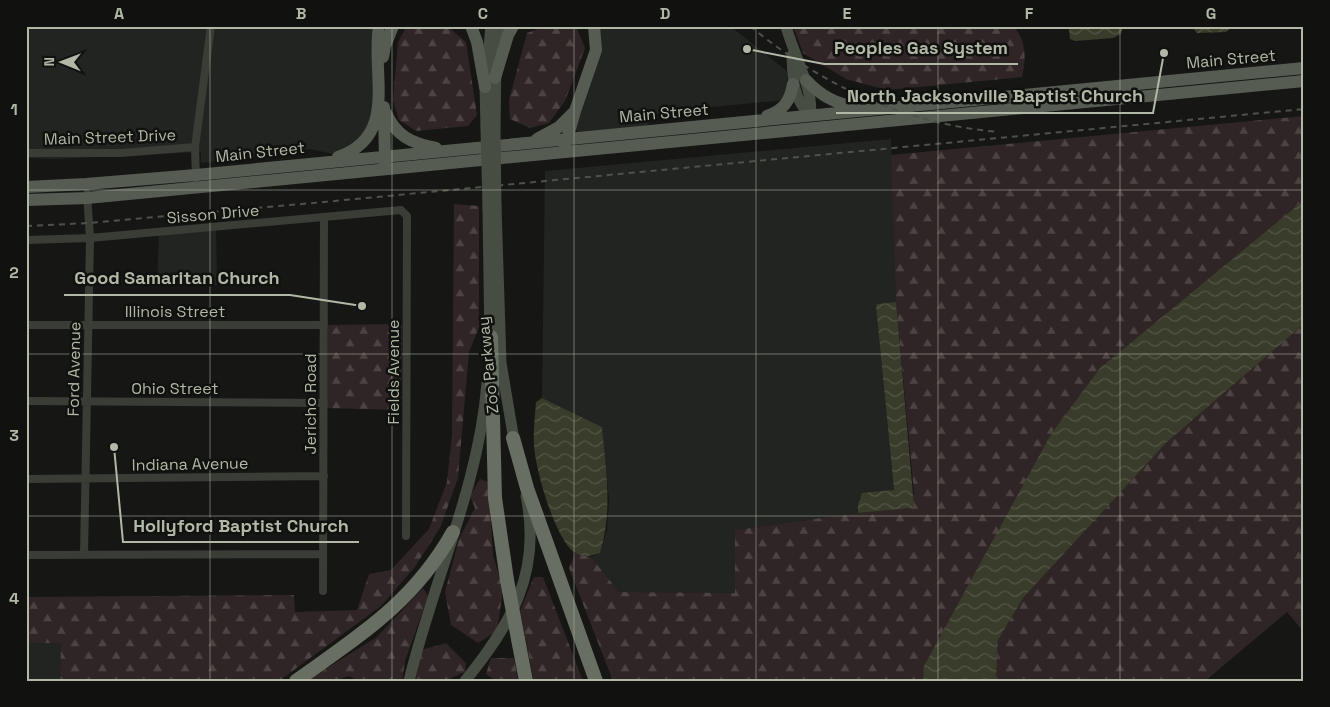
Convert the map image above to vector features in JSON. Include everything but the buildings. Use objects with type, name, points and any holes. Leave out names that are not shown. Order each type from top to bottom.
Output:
[{"type":"highway","points":[[491,337],[495,498],[507,580],[526,681]]},
{"type":"highway","points":[[513,438],[527,488],[596,681]]},
{"type":"highway","points":[[296,681],[396,608],[433,566],[454,532]]},
{"type":"main road","points":[[378,26],[382,163]]},
{"type":"main road","points":[[325,162],[345,155],[366,140],[375,124],[381,107],[384,46],[393,26]]},
{"type":"main road","points":[[471,26],[477,42],[484,87]]},
{"type":"main road","name":"Zoo Parkway","points":[[465,681],[505,627],[517,601],[524,578],[528,549],[528,517],[504,387],[499,339],[490,127],[484,87],[491,26]]},
{"type":"main road","name":"Zoo Parkway","points":[[490,127],[500,26]]},
{"type":"main road","points":[[495,78],[508,35],[513,26]]},
{"type":"main road","points":[[564,152],[575,111],[596,50],[594,26]]},
{"type":"main road","points":[[786,26],[792,49],[806,80],[811,101],[810,115],[794,130]]},
{"type":"main road","points":[[752,120],[778,112],[789,102],[793,84],[792,49]]},
{"type":"main road","name":"Main Street","points":[[26,200],[87,198],[325,162],[382,163],[444,150],[1304,68]]},
{"type":"main road","points":[[1271,71],[1273,84]]},
{"type":"main road","points":[[1257,72],[1258,86]]},
{"type":"main road","points":[[806,80],[816,91],[839,103],[876,109]]},
{"type":"main road","name":"Main Street","points":[[26,187],[197,181],[382,163],[564,152],[1304,81]]},
{"type":"main road","points":[[793,84],[803,109],[821,122],[833,126]]},
{"type":"main road","points":[[1036,94],[1038,107]]},
{"type":"main road","points":[[381,107],[392,126],[403,137],[444,150]]},
{"type":"main road","points":[[532,142],[559,127],[575,111]]},
{"type":"main road","name":"Zoo Parkway","points":[[409,681],[463,504],[479,438],[486,394],[491,337],[492,207]]},
{"type":"street","points":[[197,181],[195,147],[211,26]]},
{"type":"street","name":"Main Street Drive","points":[[26,153],[121,153],[195,147]]},
{"type":"street","name":"Ford Avenue","points":[[84,555],[90,238],[86,184]]},
{"type":"street","name":"Sisson Drive","points":[[26,240],[90,238],[401,210]]},
{"type":"street","name":"Fields Avenue","points":[[401,210],[407,216],[406,536]]},
{"type":"street","name":"Jericho Road","points":[[323,590],[324,218]]},
{"type":"street","name":"Illinois Street","points":[[26,324],[324,325]]},
{"type":"street","name":"Ohio Street","points":[[26,401],[324,403]]},
{"type":"street","name":"Indiana Avenue","points":[[26,479],[324,476]]},
{"type":"street","points":[[26,555],[323,554]]},
{"type":"shaded area","points":[[26,26],[373,26],[373,113],[359,141],[333,154],[310,149],[201,163],[201,152],[55,159],[26,158]]},
{"type":"shaded area","points":[[596,26],[730,26],[787,71],[788,92],[786,100],[660,112],[646,126],[578,133],[575,128]]},
{"type":"shaded area","points":[[891,139],[896,302],[877,304],[876,306],[894,490],[859,498],[858,513],[735,530],[735,593],[619,592],[591,557],[600,553],[607,530],[609,500],[602,427],[542,398],[545,171]]},
{"type":"shaded area","points":[[216,225],[217,285],[157,286],[159,229]]},
{"type":"shaded area","points":[[26,643],[61,643],[60,681],[26,681]]},
{"type":"green space","points":[[407,26],[447,26],[466,42],[477,115],[468,126],[416,131],[399,120],[393,100],[398,42]]},
{"type":"green space","points":[[546,26],[576,26],[585,48],[565,101],[549,123],[530,128],[510,119],[509,100],[527,33]]},
{"type":"green space","points":[[793,26],[1013,26],[1023,44],[1024,63],[1022,77],[887,90],[846,79],[803,53]]},
{"type":"green space","points":[[1304,116],[1304,200],[1100,368],[1051,434],[925,666],[923,681],[613,681],[569,568],[575,553],[591,557],[619,592],[735,593],[735,530],[858,513],[912,508],[914,493],[896,302],[891,155]]},
{"type":"green space","points":[[454,204],[479,206],[479,327],[469,352],[458,478],[440,528],[414,568],[381,606],[279,681],[60,681],[61,643],[26,643],[26,597],[294,595],[295,612],[357,610],[369,574],[391,570],[429,529],[447,482],[452,435]]},
{"type":"green space","points":[[402,324],[401,410],[327,408],[328,325]]},
{"type":"green space","points":[[1304,324],[1304,632],[1287,612],[1205,681],[996,681],[998,640],[1023,598],[1167,442]]},
{"type":"green space","points":[[480,479],[488,482],[493,555],[503,589],[497,631],[478,643],[451,625],[445,592],[459,539],[475,508],[470,496]]},
{"type":"green space","points":[[534,577],[543,577],[583,681],[534,681],[520,611]]},
{"type":"green space","points":[[423,588],[428,596],[405,661],[402,681],[360,681],[349,676],[333,681],[306,681],[377,637]]},
{"type":"green space","points":[[446,643],[466,663],[465,672],[451,678],[450,681],[415,681],[421,650]]},
{"type":"green space","points":[[491,658],[514,658],[518,681],[496,681],[486,674]]},
{"type":"water","points":[[1070,26],[1123,26],[1121,34],[1113,38],[1075,41],[1070,39]]},
{"type":"water","points":[[1233,26],[1226,32],[1197,33],[1192,27]]},
{"type":"water","points":[[1304,200],[1304,324],[1167,442],[1023,598],[998,640],[996,681],[923,681],[924,666],[1051,434],[1100,368]]},
{"type":"water","points":[[896,302],[914,506],[912,508],[858,513],[858,504],[862,493],[894,490],[876,306],[877,304]]},
{"type":"water","points":[[542,398],[602,427],[607,475],[607,506],[604,537],[600,553],[587,556],[574,552],[560,533],[547,502],[538,470],[534,445],[536,402]]},
{"type":"railway","points":[[750,26],[806,67],[836,84],[867,98],[898,111],[931,120],[964,128],[999,132]]},
{"type":"railway","points":[[26,226],[89,223],[324,202],[1304,109]]},
{"type":"place","name":"Peoples Gas System","points":[[747,49]]},
{"type":"place","name":"North Jacksonville Baptist Church","points":[[1164,53]]},
{"type":"place","name":"Good Samaritan Church","points":[[362,306]]},
{"type":"place","name":"Hollyford Baptist Church","points":[[114,447]]}]
